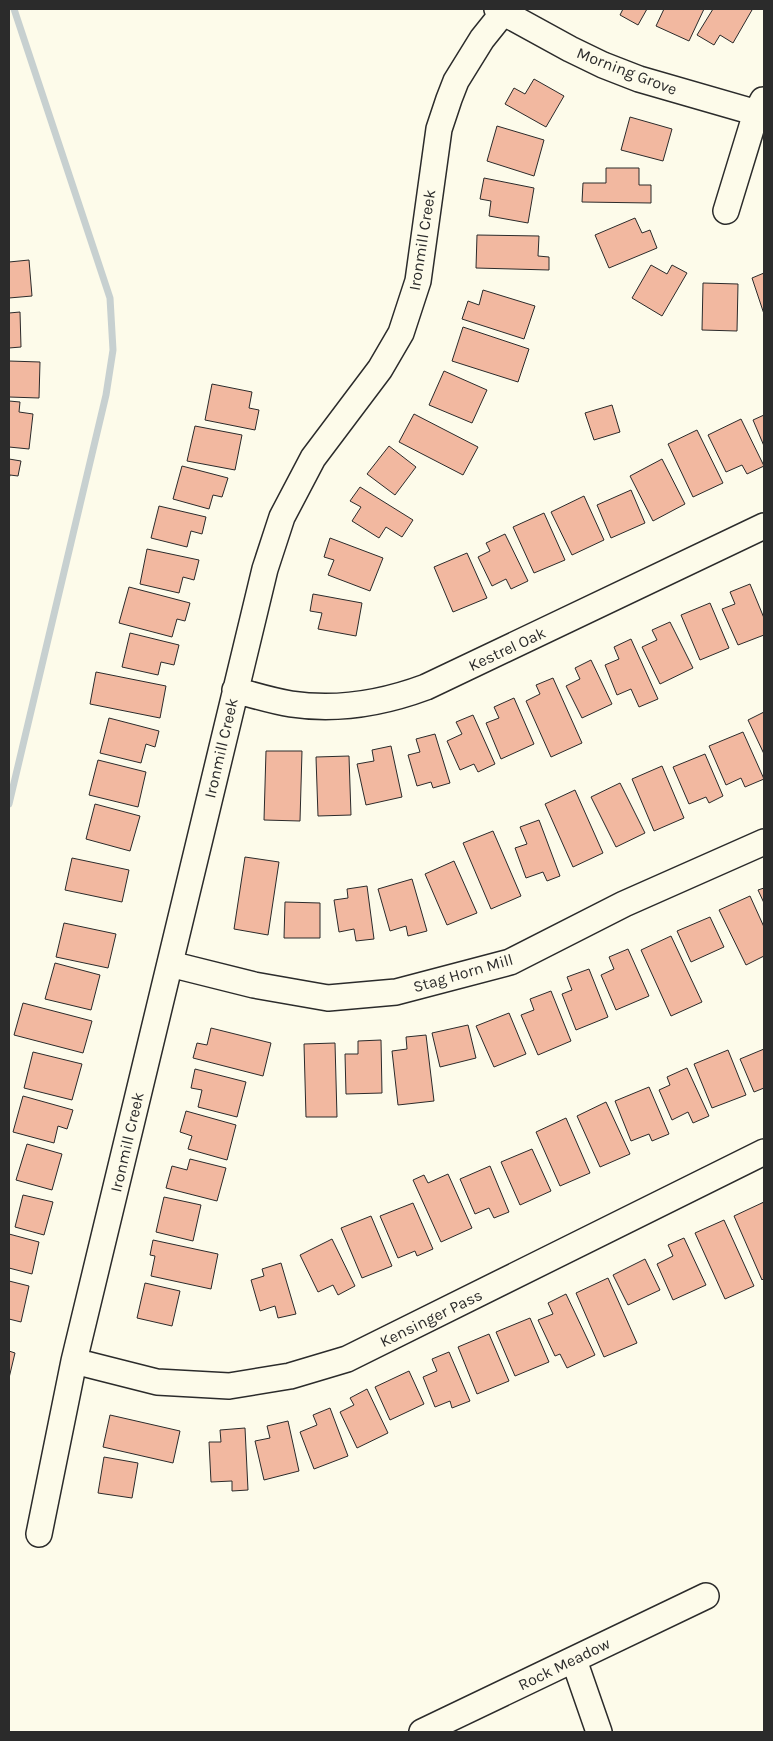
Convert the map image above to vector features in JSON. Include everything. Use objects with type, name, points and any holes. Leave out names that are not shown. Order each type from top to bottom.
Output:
[{"type":"street","name":"Morning Grove","points":[[502,10],[570,49],[603,65],[639,79],[762,109]]},
{"type":"street","name":"Ironmill Creek","points":[[39,1534],[74,1361],[265,569],[282,517],[313,458],[380,369],[400,333],[418,281],[439,129],[448,99],[456,81],[502,10]]},
{"type":"street","points":[[726,211],[762,109]]},
{"type":"street","name":"Kestrel Oak","points":[[235,690],[291,704],[339,706],[365,704],[398,697],[426,687],[764,526]]},
{"type":"street","name":"Stag Horn Mill","points":[[170,964],[254,985],[328,998],[396,992],[510,962],[624,904],[764,842]]},
{"type":"street","name":"Kensinger Pass","points":[[74,1361],[157,1382],[228,1386],[290,1376],[347,1359],[764,1152]]},
{"type":"street","name":"Rock Meadow","points":[[422,1732],[706,1596]]},
{"type":"street","points":[[574,1660],[599,1732]]},
{"type":"building","points":[[623,9],[647,9],[638,25],[620,15]]},
{"type":"building","points":[[664,9],[704,9],[689,41],[656,26]]},
{"type":"building","points":[[713,9],[752,10],[733,43],[720,35],[714,45],[697,35]]},
{"type":"building","points":[[534,79],[564,96],[546,127],[505,104],[514,88],[525,94]]},
{"type":"building","points":[[630,117],[672,129],[663,161],[621,150]]},
{"type":"building","points":[[497,126],[544,140],[534,176],[487,161]]},
{"type":"building","points":[[606,168],[639,168],[639,185],[651,185],[651,203],[582,202],[583,183],[606,183]]},
{"type":"building","points":[[484,178],[534,188],[528,223],[489,216],[491,201],[480,199]]},
{"type":"building","points":[[635,218],[642,233],[650,230],[657,248],[609,268],[595,235]]},
{"type":"building","points":[[477,235],[539,236],[538,256],[549,257],[549,270],[476,268]]},
{"type":"building","points":[[29,260],[32,296],[9,298],[9,262]]},
{"type":"building","points":[[651,265],[667,274],[672,265],[687,273],[662,316],[632,298]]},
{"type":"building","points":[[764,273],[764,314],[752,278]]},
{"type":"building","points":[[703,283],[738,284],[737,331],[702,330]]},
{"type":"building","points":[[483,290],[535,306],[524,339],[462,319],[468,301],[479,305]]},
{"type":"building","points":[[20,312],[21,347],[9,348],[9,313]]},
{"type":"building","points":[[463,327],[529,349],[518,382],[452,361]]},
{"type":"building","points":[[9,361],[40,362],[39,398],[9,397]]},
{"type":"building","points":[[444,371],[487,390],[472,423],[429,405]]},
{"type":"building","points":[[212,384],[252,392],[249,408],[259,410],[255,430],[205,420]]},
{"type":"building","points":[[9,401],[20,402],[19,412],[33,414],[29,449],[9,447]]},
{"type":"building","points":[[612,405],[620,432],[594,440],[585,413]]},
{"type":"building","points":[[414,414],[478,447],[463,475],[399,442]]},
{"type":"building","points":[[764,415],[764,446],[753,420]]},
{"type":"building","points":[[741,419],[764,466],[747,474],[742,465],[726,472],[708,435]]},
{"type":"building","points":[[195,426],[242,435],[235,470],[187,461]]},
{"type":"building","points":[[697,430],[723,483],[693,497],[668,444]]},
{"type":"building","points":[[389,446],[416,467],[395,495],[367,474]]},
{"type":"building","points":[[9,459],[21,461],[18,476],[10,475],[9,479]]},
{"type":"building","points":[[662,459],[685,504],[653,521],[630,476]]},
{"type":"building","points":[[182,466],[228,478],[222,497],[213,495],[209,509],[173,499]]},
{"type":"building","points":[[360,487],[413,520],[402,537],[386,527],[379,538],[352,521],[361,507],[350,501]]},
{"type":"building","points":[[631,490],[645,523],[611,538],[597,505]]},
{"type":"building","points":[[584,496],[604,540],[572,555],[551,512]]},
{"type":"building","points":[[159,506],[206,517],[202,534],[191,531],[187,547],[151,538]]},
{"type":"building","points":[[544,513],[565,560],[534,573],[513,527]]},
{"type":"building","points":[[505,534],[528,581],[511,589],[506,579],[492,586],[478,557],[490,551],[486,543]]},
{"type":"building","points":[[330,538],[383,558],[370,591],[328,575],[334,560],[324,557]]},
{"type":"building","points":[[147,549],[199,560],[194,580],[183,577],[179,593],[140,584]]},
{"type":"building","points":[[467,553],[487,598],[453,612],[434,567]]},
{"type":"building","points":[[750,584],[764,618],[764,635],[738,645],[722,609],[735,604],[730,592]]},
{"type":"building","points":[[129,587],[190,603],[185,621],[177,619],[172,637],[119,623]]},
{"type":"building","points":[[313,594],[362,603],[356,636],[318,629],[322,613],[310,611]]},
{"type":"building","points":[[710,603],[729,648],[700,660],[681,615]]},
{"type":"building","points":[[670,622],[693,668],[660,684],[642,647],[657,640],[652,630]]},
{"type":"building","points":[[130,633],[179,645],[174,665],[161,662],[158,675],[122,667]]},
{"type":"building","points":[[631,639],[658,699],[639,707],[631,689],[617,695],[605,665],[619,659],[614,647]]},
{"type":"building","points":[[591,660],[612,704],[582,718],[566,686],[580,679],[575,668]]},
{"type":"building","points":[[96,672],[166,686],[160,718],[90,704]]},
{"type":"building","points":[[553,678],[582,743],[551,757],[526,701],[540,694],[536,685]]},
{"type":"building","points":[[514,698],[534,744],[501,759],[486,723],[499,718],[494,707]]},
{"type":"building","points":[[764,712],[764,754],[748,720]]},
{"type":"building","points":[[473,715],[495,764],[478,772],[474,764],[460,770],[447,741],[462,734],[456,722]]},
{"type":"building","points":[[109,718],[159,731],[155,747],[146,744],[141,763],[100,753]]},
{"type":"building","points":[[743,732],[764,779],[745,787],[741,778],[726,785],[709,746]]},
{"type":"building","points":[[435,734],[450,783],[433,788],[431,782],[417,786],[408,755],[420,752],[416,739]]},
{"type":"building","points":[[391,746],[402,797],[366,805],[357,764],[374,761],[372,750]]},
{"type":"building","points":[[266,751],[302,751],[300,821],[264,820]]},
{"type":"building","points":[[705,754],[723,796],[709,803],[706,797],[689,804],[673,767]]},
{"type":"building","points":[[349,756],[351,815],[318,816],[316,757]]},
{"type":"building","points":[[98,760],[146,772],[138,807],[89,795]]},
{"type":"building","points":[[662,766],[684,818],[654,831],[632,779]]},
{"type":"building","points":[[620,783],[645,833],[616,847],[591,797]]},
{"type":"building","points":[[575,790],[603,853],[573,867],[545,804]]},
{"type":"building","points":[[95,804],[140,816],[130,851],[86,839]]},
{"type":"building","points":[[539,820],[560,876],[547,881],[543,872],[526,878],[515,848],[527,844],[520,827]]},
{"type":"building","points":[[493,831],[521,896],[491,909],[463,843]]},
{"type":"building","points":[[245,857],[279,862],[268,935],[234,929]]},
{"type":"building","points":[[72,858],[129,870],[122,902],[65,890]]},
{"type":"building","points":[[454,861],[477,913],[447,925],[425,874]]},
{"type":"building","points":[[412,879],[427,931],[408,936],[406,926],[390,931],[378,889]]},
{"type":"building","points":[[367,886],[374,939],[356,941],[354,929],[339,932],[334,900],[348,898],[347,889]]},
{"type":"building","points":[[764,888],[764,903],[758,890]]},
{"type":"building","points":[[750,896],[764,927],[764,956],[746,965],[719,910]]},
{"type":"building","points":[[285,902],[320,903],[320,938],[284,938]]},
{"type":"building","points":[[710,917],[724,947],[691,962],[677,931]]},
{"type":"building","points":[[64,923],[116,934],[108,968],[56,957]]},
{"type":"building","points":[[671,936],[702,1002],[671,1016],[641,950]]},
{"type":"building","points":[[628,949],[649,996],[616,1010],[601,975],[614,969],[609,957]]},
{"type":"building","points":[[55,963],[100,975],[91,1010],[45,999]]},
{"type":"building","points":[[589,969],[608,1017],[576,1030],[562,994],[572,990],[567,977]]},
{"type":"building","points":[[551,991],[571,1041],[538,1055],[521,1015],[534,1010],[530,999]]},
{"type":"building","points":[[23,1003],[92,1021],[83,1053],[14,1035]]},
{"type":"building","points":[[509,1013],[526,1054],[494,1067],[476,1026]]},
{"type":"building","points":[[468,1025],[476,1058],[440,1067],[432,1033]]},
{"type":"building","points":[[211,1028],[271,1043],[263,1076],[193,1058],[197,1043],[207,1045]]},
{"type":"building","points":[[426,1035],[434,1101],[398,1105],[392,1051],[407,1049],[406,1037]]},
{"type":"building","points":[[381,1040],[382,1093],[346,1094],[345,1054],[358,1054],[358,1041]]},
{"type":"building","points":[[335,1043],[337,1117],[306,1117],[304,1044]]},
{"type":"building","points":[[764,1049],[764,1088],[754,1092],[740,1059]]},
{"type":"building","points":[[728,1050],[746,1095],[712,1108],[694,1064]]},
{"type":"building","points":[[33,1052],[82,1064],[72,1100],[24,1088]]},
{"type":"building","points":[[687,1068],[709,1116],[693,1123],[688,1112],[672,1120],[659,1090],[670,1085],[667,1077]]},
{"type":"building","points":[[195,1069],[246,1082],[237,1117],[198,1107],[202,1090],[191,1088]]},
{"type":"building","points":[[649,1087],[669,1134],[652,1141],[649,1134],[631,1141],[615,1101]]},
{"type":"building","points":[[23,1096],[73,1110],[67,1129],[58,1126],[54,1143],[13,1132]]},
{"type":"building","points":[[606,1102],[630,1154],[600,1167],[577,1116]]},
{"type":"building","points":[[186,1111],[236,1125],[227,1160],[188,1149],[192,1136],[180,1132]]},
{"type":"building","points":[[566,1118],[590,1173],[560,1186],[536,1132]]},
{"type":"building","points":[[27,1144],[62,1154],[52,1190],[16,1180]]},
{"type":"building","points":[[532,1149],[551,1191],[520,1205],[501,1162]]},
{"type":"building","points":[[190,1159],[226,1168],[217,1201],[166,1188],[172,1166],[187,1170]]},
{"type":"building","points":[[490,1166],[509,1212],[494,1218],[489,1208],[475,1214],[460,1179]]},
{"type":"building","points":[[448,1174],[472,1228],[441,1242],[413,1180],[424,1175],[428,1183]]},
{"type":"building","points":[[23,1195],[53,1202],[44,1235],[15,1227]]},
{"type":"building","points":[[164,1197],[201,1205],[193,1241],[156,1232]]},
{"type":"building","points":[[764,1202],[764,1278],[762,1280],[734,1216]]},
{"type":"building","points":[[413,1203],[433,1249],[417,1256],[415,1251],[398,1258],[380,1216]]},
{"type":"building","points":[[371,1216],[392,1266],[362,1278],[341,1228]]},
{"type":"building","points":[[724,1220],[754,1286],[725,1299],[695,1233]]},
{"type":"building","points":[[9,1234],[39,1242],[32,1274],[9,1268]]},
{"type":"building","points":[[684,1238],[706,1285],[673,1300],[657,1264],[673,1256],[668,1245]]},
{"type":"building","points":[[332,1239],[355,1286],[338,1295],[333,1285],[318,1292],[300,1255]]},
{"type":"building","points":[[153,1240],[218,1254],[211,1289],[151,1276],[155,1256],[150,1255]]},
{"type":"building","points":[[645,1259],[660,1290],[628,1305],[613,1275]]},
{"type":"building","points":[[281,1263],[296,1314],[278,1318],[275,1306],[260,1311],[251,1280],[264,1276],[262,1269]]},
{"type":"building","points":[[608,1278],[637,1343],[604,1357],[576,1293]]},
{"type":"building","points":[[9,1281],[29,1286],[21,1322],[9,1319]]},
{"type":"building","points":[[145,1283],[180,1291],[172,1326],[137,1318]]},
{"type":"building","points":[[566,1294],[595,1355],[567,1368],[560,1354],[555,1356],[538,1320],[553,1314],[548,1303]]},
{"type":"building","points":[[530,1318],[549,1362],[515,1376],[496,1332]]},
{"type":"building","points":[[489,1334],[509,1381],[477,1394],[458,1347]]},
{"type":"building","points":[[9,1351],[15,1353],[9,1378]]},
{"type":"building","points":[[449,1352],[470,1401],[452,1408],[450,1401],[435,1407],[423,1377],[437,1371],[432,1359]]},
{"type":"building","points":[[409,1371],[424,1404],[390,1420],[375,1387]]},
{"type":"building","points":[[367,1389],[388,1433],[357,1448],[340,1412],[354,1405],[350,1398]]},
{"type":"building","points":[[330,1408],[348,1456],[314,1469],[300,1432],[317,1425],[313,1415]]},
{"type":"building","points":[[110,1415],[180,1431],[173,1463],[103,1447]]},
{"type":"building","points":[[288,1421],[299,1471],[264,1480],[255,1441],[270,1438],[267,1426]]},
{"type":"building","points":[[245,1428],[248,1490],[232,1491],[232,1481],[211,1482],[209,1442],[221,1442],[220,1430]]},
{"type":"building","points":[[104,1457],[138,1463],[132,1498],[98,1493]]},
{"type":"waterway","points":[[9,804],[106,395],[113,350],[110,298],[14,9]]}]
